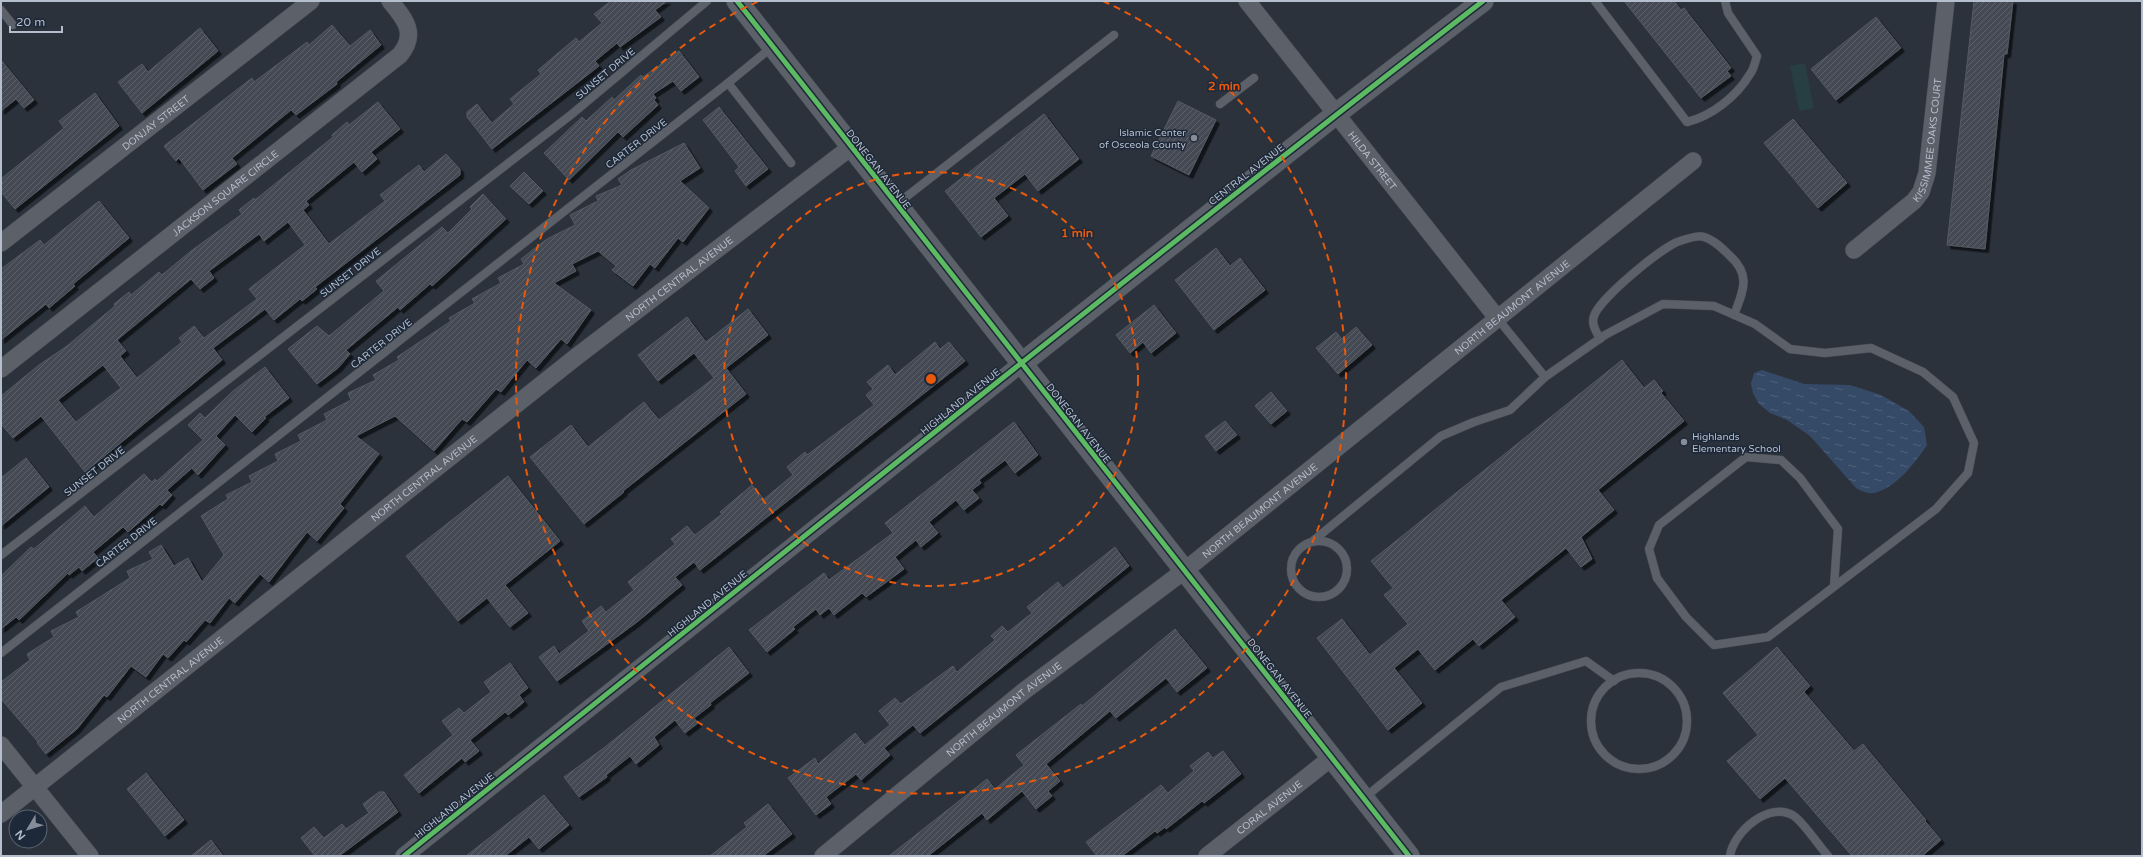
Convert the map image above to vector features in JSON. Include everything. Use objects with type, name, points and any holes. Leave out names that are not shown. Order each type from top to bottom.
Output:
[{"type":"street","name":"DONJAY STREET","points":[[1,243],[311,1]]},
{"type":"street","name":"JACKSON SQUARE CIRCLE","points":[[1,369],[400,55],[408,45],[410,35],[408,26],[390,1]]},
{"type":"street","name":"DONEGAN AVENUE","points":[[737,1],[1409,856]]},
{"type":"street","name":"HILDA STREET","points":[[1247,1],[1498,319]]},
{"type":"street","name":"CENTRAL AVENUE","points":[[1021,364],[1336,114],[1483,1]]},
{"type":"street","name":"KISSIMMEE OAKS COURT","points":[[1854,250],[1914,201],[1921,192],[1926,173],[1946,1]]},
{"type":"street","name":"NORTH CENTRAL AVENUE","points":[[1,814],[576,357],[851,147]]},
{"type":"street","name":"NORTH BEAUMONT AVENUE","points":[[824,856],[1025,690],[1184,571],[1693,161]]},
{"type":"street","name":"HIGHLAND AVENUE","points":[[404,856],[1021,364]]},
{"type":"street","points":[[1,745],[90,856]]},
{"type":"street","name":"CORAL AVENUE","points":[[1207,856],[1331,758]]},
{"type":"lane","name":"SUNSET DRIVE","points":[[1,555],[572,114],[707,1]]},
{"type":"lane","points":[[1595,1],[1687,122],[1700,119],[1730,98],[1751,74],[1755,62],[1756,56],[1728,13],[1725,1]]},
{"type":"lane","points":[[1,10],[12,25]]},
{"type":"lane","points":[[896,204],[1114,35]]},
{"type":"lane","name":"CARTER DRIVE","points":[[1,653],[728,83],[772,46]]},
{"type":"lane","points":[[1220,104],[1254,78]]},
{"type":"lane","points":[[728,83],[791,164]]},
{"type":"lane","points":[[1600,339],[1592,322],[1594,315],[1610,294],[1664,250],[1680,241],[1704,237],[1718,245],[1735,260],[1744,275],[1744,290],[1734,315]]},
{"type":"lane","points":[[1314,540],[1333,544],[1340,550],[1347,568],[1346,578],[1341,587],[1324,597],[1314,597],[1299,589],[1290,573],[1293,556],[1306,543],[1314,540],[1441,436],[1474,422],[1510,410],[1544,377],[1600,339],[1663,304],[1714,306],[1755,324],[1790,348],[1825,353],[1871,348],[1923,372],[1953,397],[1974,443],[1968,472],[1936,509],[1768,637],[1714,644],[1686,617],[1657,578],[1648,549],[1659,525],[1746,457],[1781,460],[1800,478],[1838,528],[1834,586]]},
{"type":"lane","points":[[1498,319],[1544,377]]},
{"type":"lane","points":[[1363,798],[1501,687],[1586,661],[1614,681]]},
{"type":"lane","points":[[1629,674],[1645,674],[1661,678],[1674,688],[1683,702],[1688,718],[1686,735],[1679,750],[1667,761],[1652,768],[1637,769],[1622,766],[1609,759],[1599,747],[1593,734],[1592,726],[1595,704],[1602,691],[1614,681],[1629,674]]},
{"type":"lane","points":[[1730,856],[1731,848],[1742,832],[1766,814],[1781,812],[1794,816],[1828,856]]},
{"type":"green space","points":[[1805,63],[1814,108],[1799,111],[1790,66]]},
{"type":"water","points":[[1762,370],[1804,384],[1850,385],[1881,395],[1909,411],[1924,427],[1927,445],[1911,467],[1890,486],[1874,493],[1862,491],[1856,488],[1810,436],[1787,420],[1770,413],[1759,404],[1753,393],[1751,384],[1754,373]]},
{"type":"building","points":[[611,1],[667,1],[655,10],[661,17],[620,47],[617,43],[595,61],[599,66],[492,149],[467,117],[467,112],[477,104],[492,123],[514,104],[510,99],[541,74],[538,70],[576,38],[579,42],[602,23],[594,14]]},
{"type":"building","points":[[1624,1],[1674,1],[1681,10],[1684,8],[1731,68],[1727,71],[1731,76],[1701,98]]},
{"type":"building","points":[[1974,1],[2013,1],[2007,54],[2004,54],[1985,249],[1947,245]]},
{"type":"building","points":[[1876,17],[1901,48],[1836,100],[1811,69]]},
{"type":"building","points":[[332,25],[350,46],[370,30],[381,45],[336,82],[337,84],[296,115],[291,110],[232,158],[237,164],[203,190],[179,158],[176,161],[164,146],[252,78],[254,82],[307,42],[309,45]]},
{"type":"building","points":[[200,28],[218,51],[142,113],[118,82],[142,64],[148,72]]},
{"type":"building","points":[[679,51],[699,77],[681,91],[673,81],[653,94],[656,98],[654,100],[658,105],[623,137],[618,132],[569,180],[544,153],[582,117],[586,121],[612,97],[614,100],[641,75],[643,77]]},
{"type":"building","points":[[1,60],[34,100],[24,108],[16,99],[1,111]]},
{"type":"building","points":[[95,93],[119,126],[15,209],[1,192],[1,179],[64,128],[59,121]]},
{"type":"building","points":[[1178,101],[1216,120],[1189,175],[1151,156]]},
{"type":"building","points":[[378,102],[400,129],[371,152],[377,159],[362,172],[354,162],[306,201],[309,205],[303,210],[329,244],[385,201],[380,195],[419,165],[424,172],[446,154],[460,169],[460,175],[315,287],[317,289],[302,301],[300,299],[274,320],[265,309],[213,348],[222,360],[85,472],[41,416],[13,438],[1,424],[1,396],[39,365],[67,346],[115,306],[114,304],[129,292],[131,295],[159,272],[162,275],[191,251],[242,214],[239,210],[254,198],[255,200],[333,137],[332,135],[347,122],[349,125]],"holes":[[[288,222],[305,245],[249,289],[257,299],[204,338],[194,326],[179,338],[182,342],[137,378],[120,356],[126,351],[117,340],[191,279],[200,289],[214,278],[209,271],[259,234],[264,241]],[[103,365],[121,388],[76,422],[58,400]]]},
{"type":"building","points":[[719,107],[768,169],[746,186],[735,171],[739,167],[703,120]]},
{"type":"building","points":[[1044,114],[1079,159],[1038,191],[1025,174],[994,198],[1008,216],[981,237],[945,191]]},
{"type":"building","points":[[1793,119],[1847,183],[1818,208],[1764,143]]},
{"type":"building","points":[[684,143],[700,168],[680,181],[709,208],[683,242],[678,238],[655,268],[650,264],[633,286],[612,270],[616,266],[598,251],[572,264],[576,271],[554,283],[591,310],[567,344],[561,339],[536,368],[527,360],[501,392],[496,389],[467,422],[462,419],[434,451],[395,416],[356,436],[379,454],[340,504],[344,508],[317,541],[307,532],[269,582],[260,574],[235,603],[229,598],[210,623],[205,620],[186,642],[184,640],[168,658],[163,654],[146,677],[131,666],[107,697],[104,695],[77,729],[46,754],[37,743],[38,742],[1,699],[1,682],[30,660],[27,654],[54,637],[51,631],[79,617],[76,612],[130,578],[127,571],[153,559],[149,552],[161,545],[174,566],[188,558],[202,582],[224,555],[201,516],[228,499],[226,495],[252,482],[249,476],[278,461],[275,454],[301,441],[298,435],[327,420],[324,414],[351,400],[348,393],[376,380],[373,375],[399,360],[397,357],[451,321],[449,318],[475,303],[472,299],[501,283],[498,278],[524,264],[521,259],[547,239],[575,225],[570,215],[598,201],[596,196],[622,185],[618,179],[631,170]]},
{"type":"building","points":[[524,172],[543,191],[529,204],[510,186]]},
{"type":"building","points":[[483,194],[506,219],[432,286],[430,284],[400,310],[398,307],[346,350],[350,354],[338,368],[317,384],[288,349],[317,326],[329,336],[384,291],[376,281],[442,227],[448,233],[472,209],[470,207]]},
{"type":"building","points":[[99,201],[129,238],[73,284],[75,286],[49,308],[46,304],[1,340],[1,269],[40,240],[44,245]]},
{"type":"building","points":[[1216,248],[1230,266],[1240,258],[1265,290],[1214,330],[1175,280]]},
{"type":"building","points":[[1154,305],[1176,333],[1151,353],[1143,342],[1130,353],[1116,335]]},
{"type":"building","points":[[748,309],[768,335],[726,368],[746,394],[623,491],[624,492],[584,524],[530,457],[571,425],[588,447],[644,402],[659,420],[714,378],[694,353],[658,381],[638,355],[687,317],[706,342]]},
{"type":"building","points":[[1356,327],[1372,345],[1338,374],[1316,348],[1336,332],[1342,339]]},
{"type":"building","points":[[935,342],[940,349],[949,342],[965,361],[700,570],[694,562],[675,577],[682,585],[637,622],[557,681],[539,657],[554,646],[559,654],[589,631],[582,621],[601,606],[606,612],[634,590],[628,582],[675,544],[671,539],[687,526],[695,535],[722,514],[720,512],[752,485],[764,499],[793,475],[787,467],[805,452],[807,455],[874,405],[866,395],[873,389],[867,382],[888,365],[895,375]]},
{"type":"building","points":[[1622,360],[1644,388],[1654,380],[1663,391],[1661,393],[1684,421],[1598,490],[1614,510],[1581,537],[1592,559],[1581,567],[1566,548],[1501,600],[1515,617],[1479,646],[1473,639],[1435,670],[1418,649],[1394,668],[1422,703],[1388,730],[1317,638],[1342,619],[1370,655],[1408,624],[1384,595],[1393,588],[1371,561]]},
{"type":"building","points":[[265,367],[289,398],[264,417],[266,418],[252,432],[235,415],[216,436],[225,445],[198,475],[192,468],[167,490],[172,495],[162,506],[160,504],[128,532],[123,527],[93,552],[98,558],[82,571],[79,567],[69,575],[68,573],[19,620],[16,617],[1,629],[1,576],[31,547],[34,549],[85,506],[94,517],[144,474],[152,482],[155,479],[157,481],[203,440],[188,425],[200,413],[205,418],[233,391]]},
{"type":"building","points":[[1271,392],[1287,411],[1271,424],[1255,406]]},
{"type":"building","points":[[1225,421],[1237,435],[1216,451],[1205,436]]},
{"type":"building","points":[[1014,422],[1038,455],[1015,473],[1005,460],[979,480],[981,483],[972,490],[979,498],[964,510],[956,500],[929,522],[938,533],[921,547],[916,540],[895,557],[904,569],[866,597],[862,593],[834,615],[829,608],[820,615],[816,609],[793,627],[795,629],[767,652],[749,630],[824,573],[829,580],[893,533],[885,523]]},
{"type":"building","points":[[26,458],[49,487],[1,526],[1,478]]},
{"type":"building","points":[[508,476],[560,541],[505,585],[528,613],[510,627],[487,598],[458,621],[406,556]]},
{"type":"building","points":[[1115,547],[1129,566],[920,733],[913,725],[884,748],[890,755],[861,780],[856,774],[826,797],[831,804],[816,815],[788,778],[815,758],[818,764],[855,733],[865,745],[890,725],[879,711],[895,698],[901,704],[953,666],[957,672],[995,640],[991,636],[1002,626],[1008,632],[1032,613],[1027,607],[1058,582],[1063,588]]},
{"type":"building","points":[[1175,629],[1207,668],[1177,692],[1166,678],[1116,718],[1110,711],[1046,764],[1060,781],[1048,791],[1052,796],[1036,809],[1022,791],[987,820],[982,813],[928,856],[889,856],[987,779],[995,789],[1024,765],[1016,755],[1081,704],[1082,706]]},
{"type":"building","points":[[729,647],[749,673],[710,703],[711,705],[694,718],[698,723],[685,733],[675,720],[654,737],[659,745],[636,764],[630,756],[606,775],[607,777],[579,797],[564,777],[605,747]]},
{"type":"building","points":[[1777,647],[1810,686],[1804,692],[1854,751],[1863,744],[1941,840],[1922,856],[1852,856],[1785,778],[1760,799],[1727,761],[1758,735],[1723,693]]},
{"type":"building","points":[[510,663],[528,688],[519,695],[524,702],[508,715],[505,712],[470,740],[479,751],[465,762],[462,758],[419,793],[404,775],[453,735],[442,721],[459,708],[464,713],[491,692],[484,682]]},
{"type":"building","points":[[1223,751],[1241,774],[1204,803],[1202,801],[1166,829],[1165,827],[1157,833],[1155,831],[1122,856],[1097,856],[1086,842],[1161,785],[1168,793],[1194,771],[1190,766],[1208,752],[1213,758]]},
{"type":"building","points":[[146,773],[184,820],[165,836],[127,789]]},
{"type":"building","points":[[379,792],[384,792],[398,812],[339,856],[315,856],[301,838],[314,827],[324,838],[342,824],[346,829],[369,813],[363,804]]},
{"type":"building","points":[[544,795],[569,825],[539,849],[529,837],[505,856],[466,856]]},
{"type":"building","points":[[768,804],[792,834],[763,856],[710,856],[747,827],[744,823]]},
{"type":"building","points":[[211,840],[223,856],[191,856]]},
{"type":"cycle path","points":[[737,1],[1409,856]]},
{"type":"cycle path","points":[[404,856],[1212,212],[1483,1]]},
{"type":"place","name":"Islamic Center of Osceola County","points":[[1194,138]]},
{"type":"place","name":"Highlands Elementary School","points":[[1684,442]]}]
